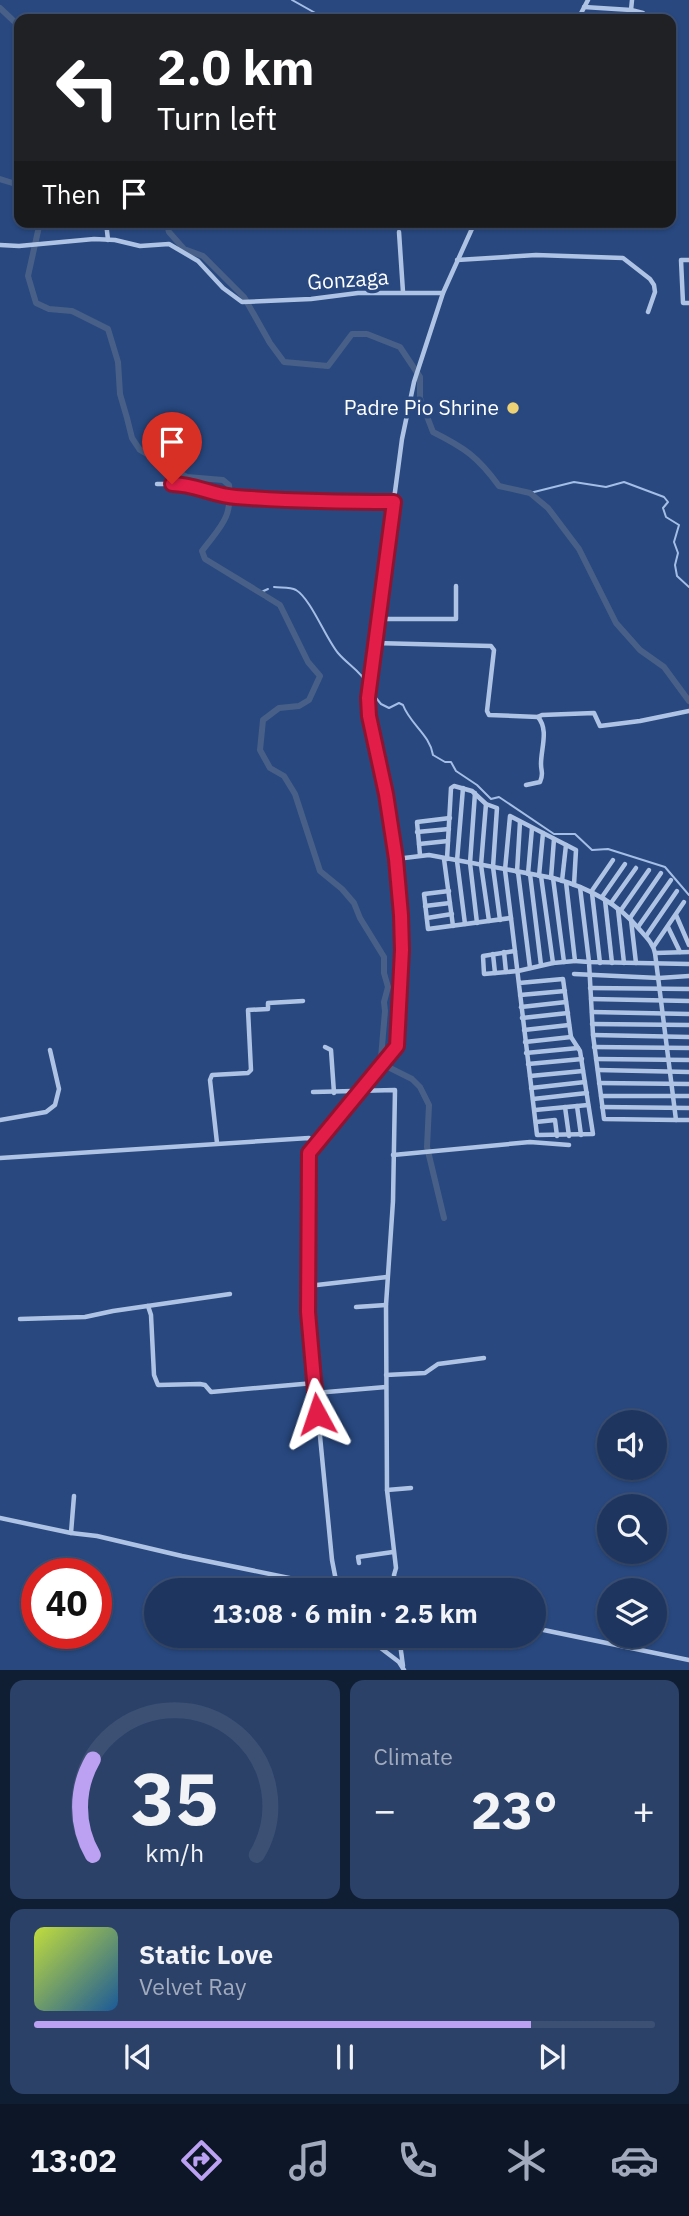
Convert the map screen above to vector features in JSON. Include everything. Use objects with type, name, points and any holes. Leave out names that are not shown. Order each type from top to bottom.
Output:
[{"type":"street","points":[[580,14],[588,0]]},
{"type":"street","points":[[631,14],[632,0]]},
{"type":"street","points":[[584,7],[631,10],[643,14]]},
{"type":"street","points":[[0,245],[108,240],[107,228]]},
{"type":"street","points":[[335,1578],[331,1560],[314,1383],[308,1286],[309,1153],[397,1046],[402,950],[396,859],[368,698],[402,439],[414,382],[443,293],[472,228]]},
{"type":"street","points":[[399,232],[402,292]]},
{"type":"street","name":"Gonzaga","points":[[108,240],[140,246],[174,246],[198,261],[223,288],[245,302],[311,299],[345,294],[443,293]]},
{"type":"street","points":[[456,260],[536,255],[623,258],[654,285],[655,292],[648,312]]},
{"type":"street","points":[[689,260],[681,260],[682,282],[686,293],[682,303],[689,303]]},
{"type":"street","points":[[682,272],[689,272]]},
{"type":"street","points":[[682,282],[689,282]]},
{"type":"street","points":[[157,484],[187,484],[232,497],[275,498],[299,502],[394,502]]},
{"type":"street","points":[[379,619],[456,619],[456,586]]},
{"type":"street","points":[[375,643],[491,646],[494,650],[487,711],[489,715],[538,717],[594,713],[600,726],[689,711]]},
{"type":"street","points":[[526,785],[540,782],[543,777],[541,765],[544,737],[542,722],[538,717]]},
{"type":"street","points":[[453,926],[446,859],[451,788],[454,786],[475,793],[486,804],[497,809],[493,867],[500,920]]},
{"type":"street","points":[[463,788],[457,861],[465,924]]},
{"type":"street","points":[[475,793],[470,863],[477,923]]},
{"type":"street","points":[[486,804],[481,865],[489,921]]},
{"type":"street","points":[[519,984],[563,979],[571,1037],[582,1059],[593,1134],[538,1136],[526,1053],[505,870],[509,817],[577,852],[577,886],[589,962],[594,1047],[605,1119],[689,1120]]},
{"type":"street","points":[[420,855],[416,824],[419,821],[450,818]]},
{"type":"street","points":[[520,822],[517,872],[530,968]]},
{"type":"street","points":[[532,828],[529,874],[541,965]]},
{"type":"street","points":[[417,832],[449,830]]},
{"type":"street","points":[[543,833],[540,876],[553,963]]},
{"type":"street","points":[[554,839],[552,878],[564,962]]},
{"type":"street","points":[[419,844],[448,841]]},
{"type":"street","points":[[566,845],[564,881],[575,961]]},
{"type":"street","points":[[396,859],[420,855],[564,881],[603,898],[630,918],[654,946],[676,1120]]},
{"type":"street","points":[[600,962],[592,892],[613,860]]},
{"type":"street","points":[[612,963],[603,898],[625,863]]},
{"type":"street","points":[[611,903],[636,868]]},
{"type":"street","points":[[624,963],[619,909],[649,870]]},
{"type":"street","points":[[636,963],[630,918],[661,873]]},
{"type":"street","points":[[638,927],[671,880]]},
{"type":"street","points":[[449,891],[424,894],[428,929],[511,918]]},
{"type":"street","points":[[645,936],[677,891]]},
{"type":"street","points":[[654,946],[684,902]]},
{"type":"street","points":[[425,906],[450,903]]},
{"type":"street","points":[[427,918],[452,914]]},
{"type":"street","points":[[676,915],[689,945]]},
{"type":"street","points":[[667,926],[680,952]]},
{"type":"street","points":[[660,937],[667,953]]},
{"type":"street","points":[[515,951],[481,958],[484,974],[575,961],[689,964]]},
{"type":"street","points":[[655,953],[689,952]]},
{"type":"street","points":[[504,953],[506,972]]},
{"type":"street","points":[[493,954],[495,973]]},
{"type":"street","points":[[573,974],[659,978],[689,976]]},
{"type":"street","points":[[590,988],[689,989]]},
{"type":"street","points":[[520,995],[565,991]]},
{"type":"street","points":[[591,999],[689,1001]]},
{"type":"street","points":[[217,1143],[210,1080],[212,1075],[248,1073],[251,1070],[248,1010],[268,1009],[268,1003],[303,1001]]},
{"type":"street","points":[[521,1007],[566,1002]]},
{"type":"street","points":[[592,1012],[689,1014]]},
{"type":"street","points":[[522,1018],[568,1013]]},
{"type":"street","points":[[592,1024],[689,1025]]},
{"type":"street","points":[[524,1030],[569,1025]]},
{"type":"street","points":[[593,1035],[689,1037]]},
{"type":"street","points":[[525,1042],[571,1037]]},
{"type":"street","points":[[325,1047],[331,1050],[334,1093]]},
{"type":"street","points":[[594,1047],[689,1048]]},
{"type":"street","points":[[526,1053],[578,1048]]},
{"type":"street","points":[[0,1120],[46,1111],[55,1105],[59,1089],[50,1050]]},
{"type":"street","points":[[528,1064],[582,1059]]},
{"type":"street","points":[[596,1059],[689,1060]]},
{"type":"street","points":[[598,1070],[689,1072]]},
{"type":"street","points":[[530,1076],[583,1071]]},
{"type":"street","points":[[531,1088],[585,1082]]},
{"type":"street","points":[[599,1083],[689,1084]]},
{"type":"street","points":[[313,1092],[395,1090],[393,1201],[386,1304],[387,1490],[396,1569],[394,1578]]},
{"type":"street","points":[[533,1099],[587,1093]]},
{"type":"street","points":[[601,1096],[689,1096]]},
{"type":"street","points":[[535,1110],[588,1105]]},
{"type":"street","points":[[577,1106],[581,1135]]},
{"type":"street","points":[[565,1107],[569,1136]]},
{"type":"street","points":[[602,1107],[689,1108]]},
{"type":"street","points":[[536,1122],[555,1120],[557,1136]]},
{"type":"street","points":[[0,1158],[309,1138],[314,1145]]},
{"type":"street","points":[[393,1155],[530,1142],[569,1145]]},
{"type":"street","points":[[308,1286],[387,1277]]},
{"type":"street","points":[[20,1319],[85,1317],[230,1294]]},
{"type":"street","points":[[356,1307],[386,1304]]},
{"type":"street","points":[[148,1306],[151,1315],[154,1375],[158,1385],[200,1384],[205,1385],[211,1392],[314,1383]]},
{"type":"street","points":[[386,1375],[425,1373],[438,1364],[484,1358]]},
{"type":"street","points":[[315,1393],[386,1387]]},
{"type":"street","points":[[387,1490],[411,1488]]},
{"type":"street","points":[[71,1533],[74,1496]]},
{"type":"street","points":[[0,1518],[97,1536],[286,1578]]},
{"type":"street","points":[[359,1563],[358,1557],[393,1552]]},
{"type":"street","points":[[546,1630],[689,1660]]},
{"type":"street","points":[[379,1648],[403,1668]]},
{"type":"street","points":[[400,1648],[403,1668]]},
{"type":"waterway","points":[[292,0],[317,14]]},
{"type":"waterway","points":[[0,8],[14,21]]},
{"type":"waterway","points":[[0,179],[14,183]]},
{"type":"waterway","points":[[39,228],[28,276],[36,303],[49,309],[72,311],[108,329],[118,362],[120,394],[132,438],[140,450],[187,477],[223,480],[229,485],[227,514],[202,551],[205,559],[264,595]]},
{"type":"waterway","points":[[168,228],[184,249],[203,256],[244,297],[284,362],[328,366],[352,334],[367,334],[400,347],[420,377],[420,398],[433,432],[470,454],[499,486],[530,493],[548,508],[579,549],[616,623],[640,650],[664,667],[689,701]]},
{"type":"waterway","points":[[530,493],[574,482],[606,487],[624,482],[664,497],[668,502],[663,508],[666,517],[679,525],[674,542],[678,553],[675,565],[677,576],[689,587]]},
{"type":"waterway","points":[[274,587],[294,589],[302,595],[338,653],[368,685]]},
{"type":"waterway","points":[[259,593],[268,589]]},
{"type":"waterway","points":[[267,597],[280,605],[308,662],[320,676],[309,700],[299,706],[279,708],[263,720],[260,750],[270,768],[284,776],[295,794],[320,871],[354,903],[384,957],[384,973],[388,987],[384,1002],[381,1058],[386,1066],[412,1079],[420,1087],[429,1105],[427,1147],[444,1218]]},
{"type":"waterway","points":[[372,693],[381,704],[389,708],[399,703],[403,705],[428,741],[433,755],[445,762],[451,762],[456,771],[477,785],[491,799],[499,797],[554,834],[575,834],[592,850],[608,849],[665,867],[689,895]]},
{"type":"place","name":"Padre Pio Shrine","points":[[513,408]]},
{"type":"route","points":[[172,484],[187,484],[232,497],[275,498],[299,502],[394,502],[368,698],[396,859],[401,915],[397,1046],[309,1153],[308,1312],[317,1414]]}]
